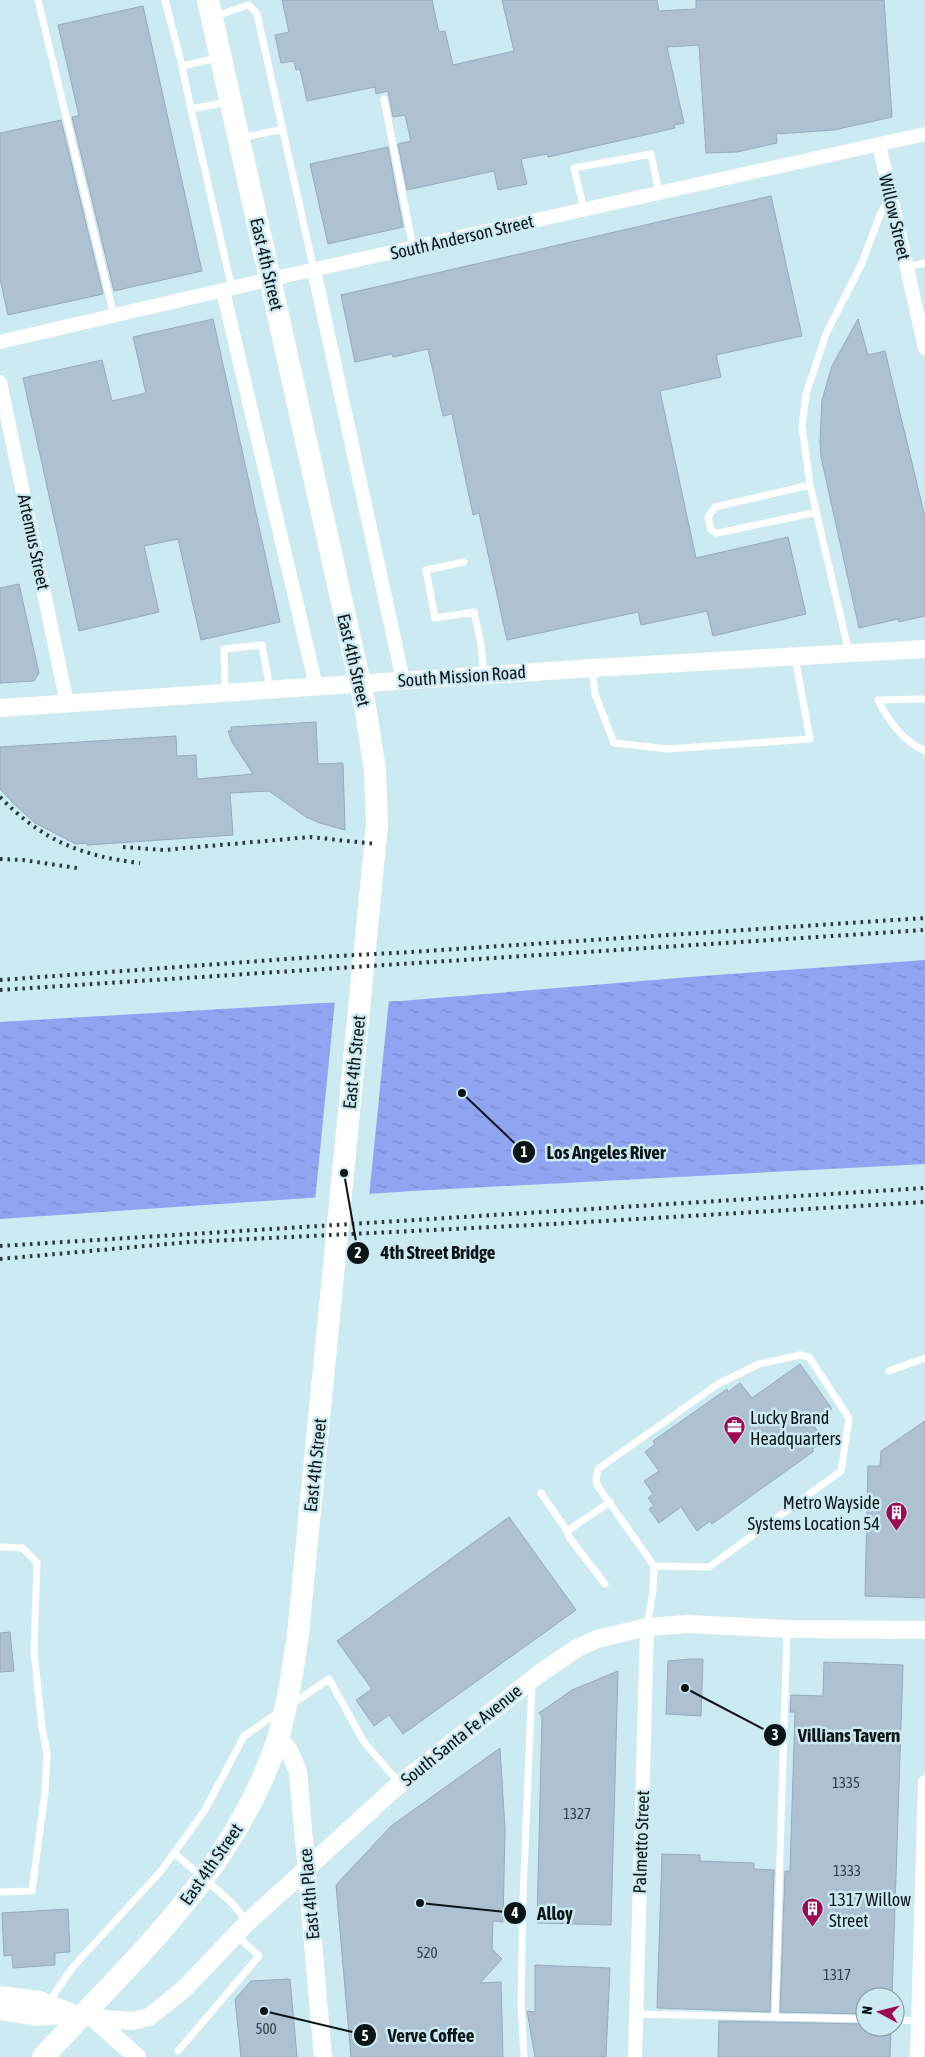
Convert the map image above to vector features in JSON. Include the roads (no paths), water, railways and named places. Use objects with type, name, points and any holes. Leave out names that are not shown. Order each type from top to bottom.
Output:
[{"type":"main road","name":"East 4th Street","points":[[43,2057],[183,1907],[207,1876],[243,1819],[255,1795],[277,1739],[288,1698],[298,1634],[378,817],[375,770],[365,706],[210,8]]},
{"type":"street","name":"South Anderson Street","points":[[0,342],[925,134]]},
{"type":"street","name":"Willow Street","points":[[879,144],[925,348]]},
{"type":"street","points":[[314,270],[403,680]]},
{"type":"street","points":[[227,290],[316,686]]},
{"type":"street","name":"Artemus Street","points":[[0,382],[67,703]]},
{"type":"street","name":"South Mission Road","points":[[0,708],[403,680],[925,649]]},
{"type":"street","name":"South Santa Fe Avenue","points":[[0,1995],[40,2000],[75,2014],[93,2018],[132,2021],[149,2018],[184,1989],[242,1929],[400,1784],[532,1679],[576,1648],[597,1639],[647,1627],[688,1624],[788,1629],[925,1630]]},
{"type":"street","name":"Palmetto Street","points":[[635,2057],[647,1627]]},
{"type":"street","name":"East 4th Place","points":[[277,1739],[286,1745],[298,1772],[323,2057]]},
{"type":"street","points":[[918,2057],[925,1782]]},
{"type":"street","name":"South Santa Fe Avenue","points":[[0,2011],[38,2017],[75,2014]]},
{"type":"street","points":[[93,2018],[137,2057]]},
{"type":"lane","points":[[38,0],[114,316]]},
{"type":"lane","points":[[165,0],[182,66],[227,290]]},
{"type":"lane","points":[[210,8],[249,5],[257,14],[314,270]]},
{"type":"lane","points":[[182,66],[221,58]]},
{"type":"lane","points":[[384,99],[413,248]]},
{"type":"lane","points":[[191,109],[231,102]]},
{"type":"lane","points":[[239,139],[283,129]]},
{"type":"lane","points":[[584,210],[574,168],[652,154],[660,193]]},
{"type":"lane","points":[[849,654],[810,485],[802,426],[806,394],[826,334],[862,263],[880,216],[890,197]]},
{"type":"lane","points":[[907,267],[925,263]]},
{"type":"lane","points":[[810,485],[715,507],[708,517],[711,530],[716,533],[723,532],[817,512]]},
{"type":"lane","points":[[464,562],[426,570],[435,618],[474,612],[482,645],[484,675]]},
{"type":"lane","points":[[225,692],[224,649],[262,645],[270,689]]},
{"type":"lane","points":[[592,668],[595,694],[614,742],[668,749],[810,739],[795,656]]},
{"type":"lane","points":[[925,699],[878,700],[890,723],[912,745],[925,751]]},
{"type":"lane","points":[[647,1627],[653,1591],[654,1566],[596,1479],[598,1469],[718,1384],[759,1364],[800,1355],[809,1357],[849,1418],[841,1472],[709,1567],[654,1566]]},
{"type":"lane","points":[[889,1371],[925,1358]]},
{"type":"lane","points":[[540,1493],[567,1531],[569,1537],[605,1584]]},
{"type":"lane","points":[[567,1531],[610,1502]]},
{"type":"lane","points":[[0,1547],[24,1548],[37,1563],[34,1651],[42,1728],[47,1753],[45,1792],[32,1891],[0,1892]]},
{"type":"lane","points":[[775,2017],[788,1629]]},
{"type":"lane","points":[[524,2057],[521,2003],[522,1897],[532,1679]]},
{"type":"lane","points":[[48,2003],[73,1967],[161,1871],[205,1810],[244,1736],[329,1680],[364,1742],[400,1784]]},
{"type":"lane","points":[[174,1853],[230,1901],[242,1929],[259,1956],[178,2051]]},
{"type":"lane","points":[[636,2014],[855,2020]]},
{"type":"lane","points":[[905,2020],[918,2021]]},
{"type":"water","points":[[925,960],[925,1164],[412,1191],[0,1219],[0,1022],[322,1003],[400,1001]]},
{"type":"railway","points":[[0,797],[31,824],[63,844],[99,856],[140,863]]},
{"type":"railway","points":[[123,847],[164,850],[310,837],[376,844]]},
{"type":"railway","points":[[0,859],[23,860],[77,868]]},
{"type":"railway","points":[[0,980],[301,958],[925,918]]},
{"type":"railway","points":[[0,990],[925,930]]},
{"type":"railway","points":[[0,1246],[925,1188]]},
{"type":"railway","points":[[0,1259],[190,1242],[553,1224],[925,1202]]},
{"type":"place","name":"Los Angeles River","points":[[462,1093]]},
{"type":"place","name":"4th Street Bridge","points":[[344,1173]]},
{"type":"place","name":"Lucky Brand Headquarters","points":[[734,1446]]},
{"type":"place","name":"Metro Wayside Systems Location 54","points":[[896,1531]]},
{"type":"place","name":"Villians Tavern","points":[[685,1688]]},
{"type":"place","name":"Alloy","points":[[420,1903]]},
{"type":"place","name":"1317 Willow Street","points":[[813,1928]]},
{"type":"place","name":"Verve Coffee","points":[[264,2011]]}]
